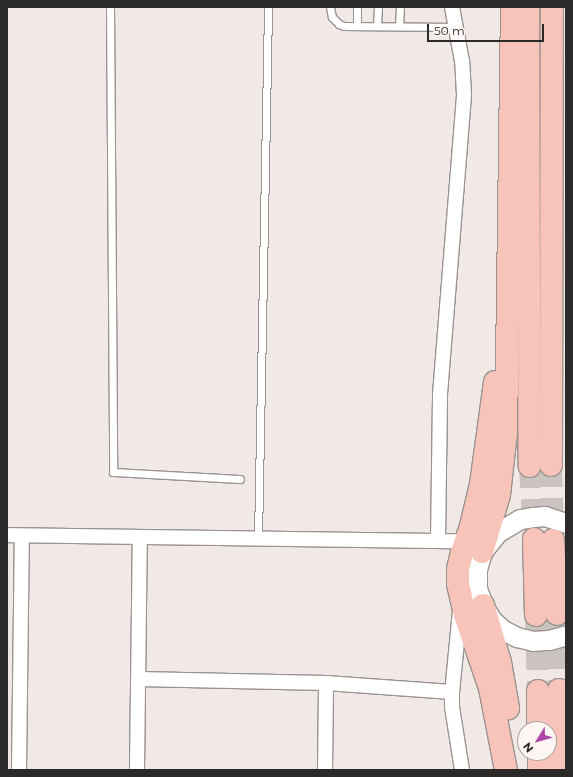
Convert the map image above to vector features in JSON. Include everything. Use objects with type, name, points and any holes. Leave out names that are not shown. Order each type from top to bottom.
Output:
[{"type":"main road","points":[[506,770],[490,688],[461,599],[458,570],[474,547],[499,495],[504,460],[507,406],[512,7]]},
{"type":"main road","points":[[528,7],[540,465],[552,7]]},
{"type":"main road","points":[[474,547],[520,519],[545,516],[566,523]]},
{"type":"main road","points":[[544,540],[547,615]]},
{"type":"main road","points":[[474,547],[478,570],[477,588],[500,662],[506,691],[515,770]]},
{"type":"main road","points":[[483,605],[491,619],[503,630],[518,637],[533,641],[549,640],[566,635]]},
{"type":"main road","points":[[540,721],[548,690],[553,721]]},
{"type":"main road","points":[[557,750],[560,770]]},
{"type":"street","points":[[438,541],[441,380],[464,94],[462,61],[452,7]]},
{"type":"street","points":[[7,535],[438,541],[474,547]]},
{"type":"street","points":[[19,770],[14,672],[22,536]]},
{"type":"street","points":[[137,770],[140,538]]},
{"type":"street","points":[[461,599],[458,643],[452,692],[462,770]]},
{"type":"street","points":[[138,679],[326,683],[452,692]]},
{"type":"street","points":[[325,770],[326,683]]},
{"type":"lane","points":[[110,7],[113,472],[240,479]]},
{"type":"lane","points":[[258,539],[268,7]]},
{"type":"lane","points":[[330,7],[332,17],[339,24],[357,26],[456,28]]},
{"type":"lane","points":[[357,26],[358,7]]},
{"type":"lane","points":[[378,7],[378,26]]},
{"type":"lane","points":[[399,26],[400,7]]},
{"type":"tunnel","points":[[551,465],[553,538]]},
{"type":"tunnel","points":[[530,466],[534,539]]},
{"type":"tunnel","points":[[557,614],[559,690]]},
{"type":"tunnel","points":[[536,615],[538,691]]}]
